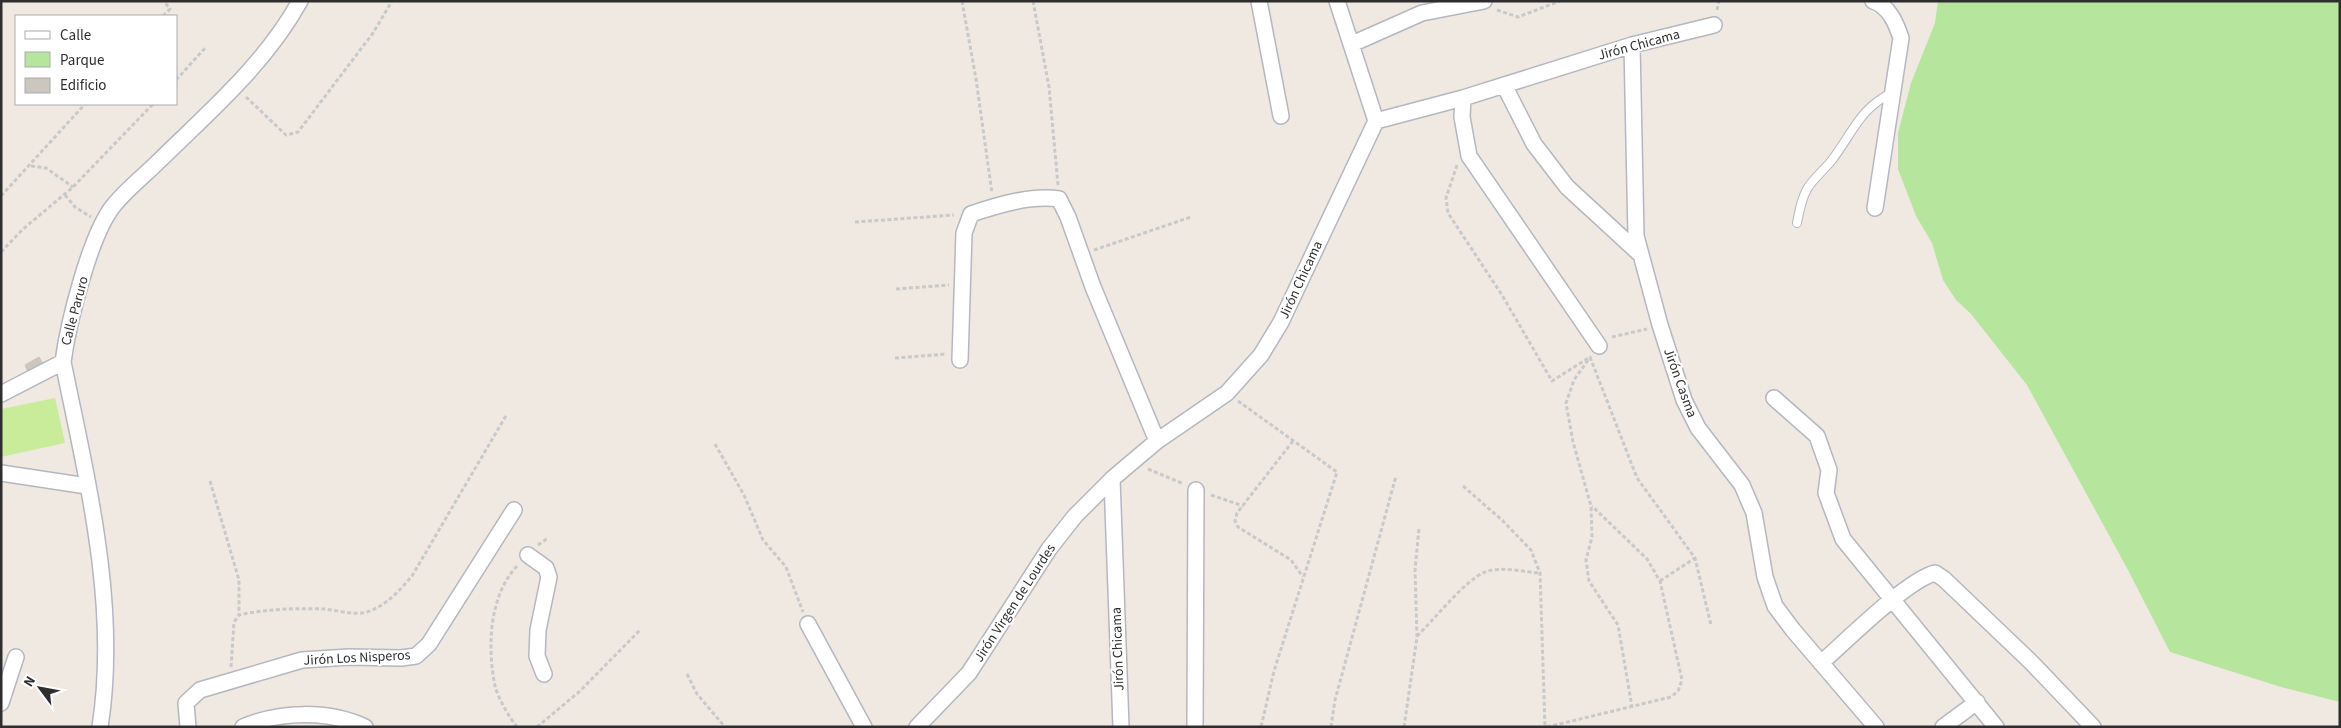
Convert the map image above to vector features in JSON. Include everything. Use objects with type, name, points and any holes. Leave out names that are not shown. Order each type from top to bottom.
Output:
[{"type":"street","name":"Calle Paruro","points":[[100,727],[106,690],[105,620],[93,514],[63,362],[66,337],[97,233],[114,205],[234,86],[265,51],[300,1]]},
{"type":"street","points":[[1259,1],[1281,116]]},
{"type":"street","points":[[1337,1],[1376,121]]},
{"type":"street","points":[[1873,1],[1879,3],[1894,19],[1902,38],[1875,208]]},
{"type":"street","points":[[1352,44],[1422,14],[1481,2]]},
{"type":"street","name":"Jirón Chicama","points":[[1121,727],[1112,479],[1157,441],[1227,393],[1261,355],[1281,322],[1376,121],[1463,98],[1632,45],[1714,26]]},
{"type":"street","name":"Jirón Casma","points":[[1632,45],[1636,236],[1660,325],[1684,400],[1698,428],[1742,484],[1754,513],[1765,577],[1775,606],[1821,664],[1876,727]]},
{"type":"street","points":[[1504,85],[1534,144],[1567,187],[1642,255]]},
{"type":"street","points":[[1463,98],[1462,117],[1469,156],[1595,352]]},
{"type":"street","points":[[960,356],[964,233],[971,214],[994,206],[1046,197],[1059,198],[1068,216],[1157,441]]},
{"type":"street","points":[[1,394],[63,362]]},
{"type":"street","points":[[1774,398],[1817,436],[1829,470],[1826,493],[1843,539],[1996,727]]},
{"type":"street","points":[[1,473],[87,486]]},
{"type":"street","name":"Jirón Virgen de Lourdes","points":[[917,727],[969,673],[1049,549],[1075,516],[1112,479]]},
{"type":"street","points":[[1195,727],[1196,490]]},
{"type":"street","name":"Jirón Los Nisperos","points":[[188,727],[186,704],[200,690],[230,680],[302,660],[416,656],[429,644],[514,510]]},
{"type":"street","points":[[528,555],[546,568],[549,576],[538,630],[537,656],[544,674]]},
{"type":"street","points":[[1821,664],[1893,600],[1926,575],[1935,573],[1944,579],[2031,662],[2093,727]]},
{"type":"street","points":[[808,624],[864,727]]},
{"type":"street","points":[[1,703],[16,658]]},
{"type":"street","points":[[1944,727],[1977,702]]},
{"type":"street","points":[[243,727],[256,721],[303,714],[349,720],[365,727]]},
{"type":"lane","points":[[1797,223],[1801,203],[1807,189],[1845,142],[1860,116],[1879,99],[1894,92]]},
{"type":"path","points":[[164,1],[170,9],[164,15]]},
{"type":"path","points":[[234,86],[286,135],[298,132],[373,33],[392,1]]},
{"type":"path","points":[[962,1],[976,79],[994,206]]},
{"type":"path","points":[[1033,1],[1049,86],[1059,198]]},
{"type":"path","points":[[1481,2],[1518,17],[1560,1]]},
{"type":"path","points":[[178,78],[206,47]]},
{"type":"path","points":[[1,196],[31,166],[84,105]]},
{"type":"path","points":[[1,252],[22,230],[65,195],[152,105]]},
{"type":"path","points":[[1465,139],[1446,198],[1448,213],[1502,295],[1552,381],[1595,352]]},
{"type":"path","points":[[31,166],[46,168],[73,187]]},
{"type":"path","points":[[65,195],[74,207],[102,224]]},
{"type":"path","points":[[855,222],[971,214]]},
{"type":"path","points":[[1082,254],[1191,217]]},
{"type":"path","points":[[896,289],[962,284]]},
{"type":"path","points":[[1632,707],[1618,625],[1589,581],[1586,560],[1592,537],[1592,506],[1572,442],[1566,403],[1574,380],[1595,352],[1609,338],[1660,325]]},
{"type":"path","points":[[1595,352],[1637,478],[1695,558],[1711,625]]},
{"type":"path","points":[[895,358],[960,356]]},
{"type":"path","points":[[1227,393],[1337,472],[1274,672],[1261,727]]},
{"type":"path","points":[[239,615],[257,611],[324,609],[365,613],[381,606],[412,576],[507,414]]},
{"type":"path","points":[[1294,441],[1237,513],[1235,521],[1238,526],[1291,560],[1304,577]]},
{"type":"path","points":[[715,444],[744,495],[763,540],[786,567],[808,624]]},
{"type":"path","points":[[1331,727],[1335,700],[1396,476]]},
{"type":"path","points":[[210,481],[239,580],[239,615],[234,622],[230,680]]},
{"type":"path","points":[[1463,486],[1503,521],[1531,550],[1540,573],[1546,727],[1671,697],[1678,691],[1682,680],[1660,581],[1647,559],[1592,506]]},
{"type":"path","points":[[1404,727],[1417,637],[1415,570],[1419,528]]},
{"type":"path","points":[[517,727],[508,714],[496,687],[492,657],[493,624],[497,596],[513,570],[548,538]]},
{"type":"path","points":[[1660,581],[1695,558]]},
{"type":"path","points":[[1417,637],[1474,579],[1486,572],[1540,573]]},
{"type":"path","points":[[537,727],[580,691],[640,630]]},
{"type":"path","points":[[687,674],[696,694],[725,727]]},
{"type":"green space","points":[[1938,1],[2340,1],[2340,702],[2281,687],[2170,652],[2128,570],[2027,385],[1971,314],[1956,300],[1943,280],[1932,243],[1916,216],[1898,169],[1898,133],[1911,83],[1935,23]]},
{"type":"green space","points":[[55,398],[65,443],[1,457],[1,409]]},
{"type":"building","points":[[39,357],[43,364],[28,372],[25,365]]}]
